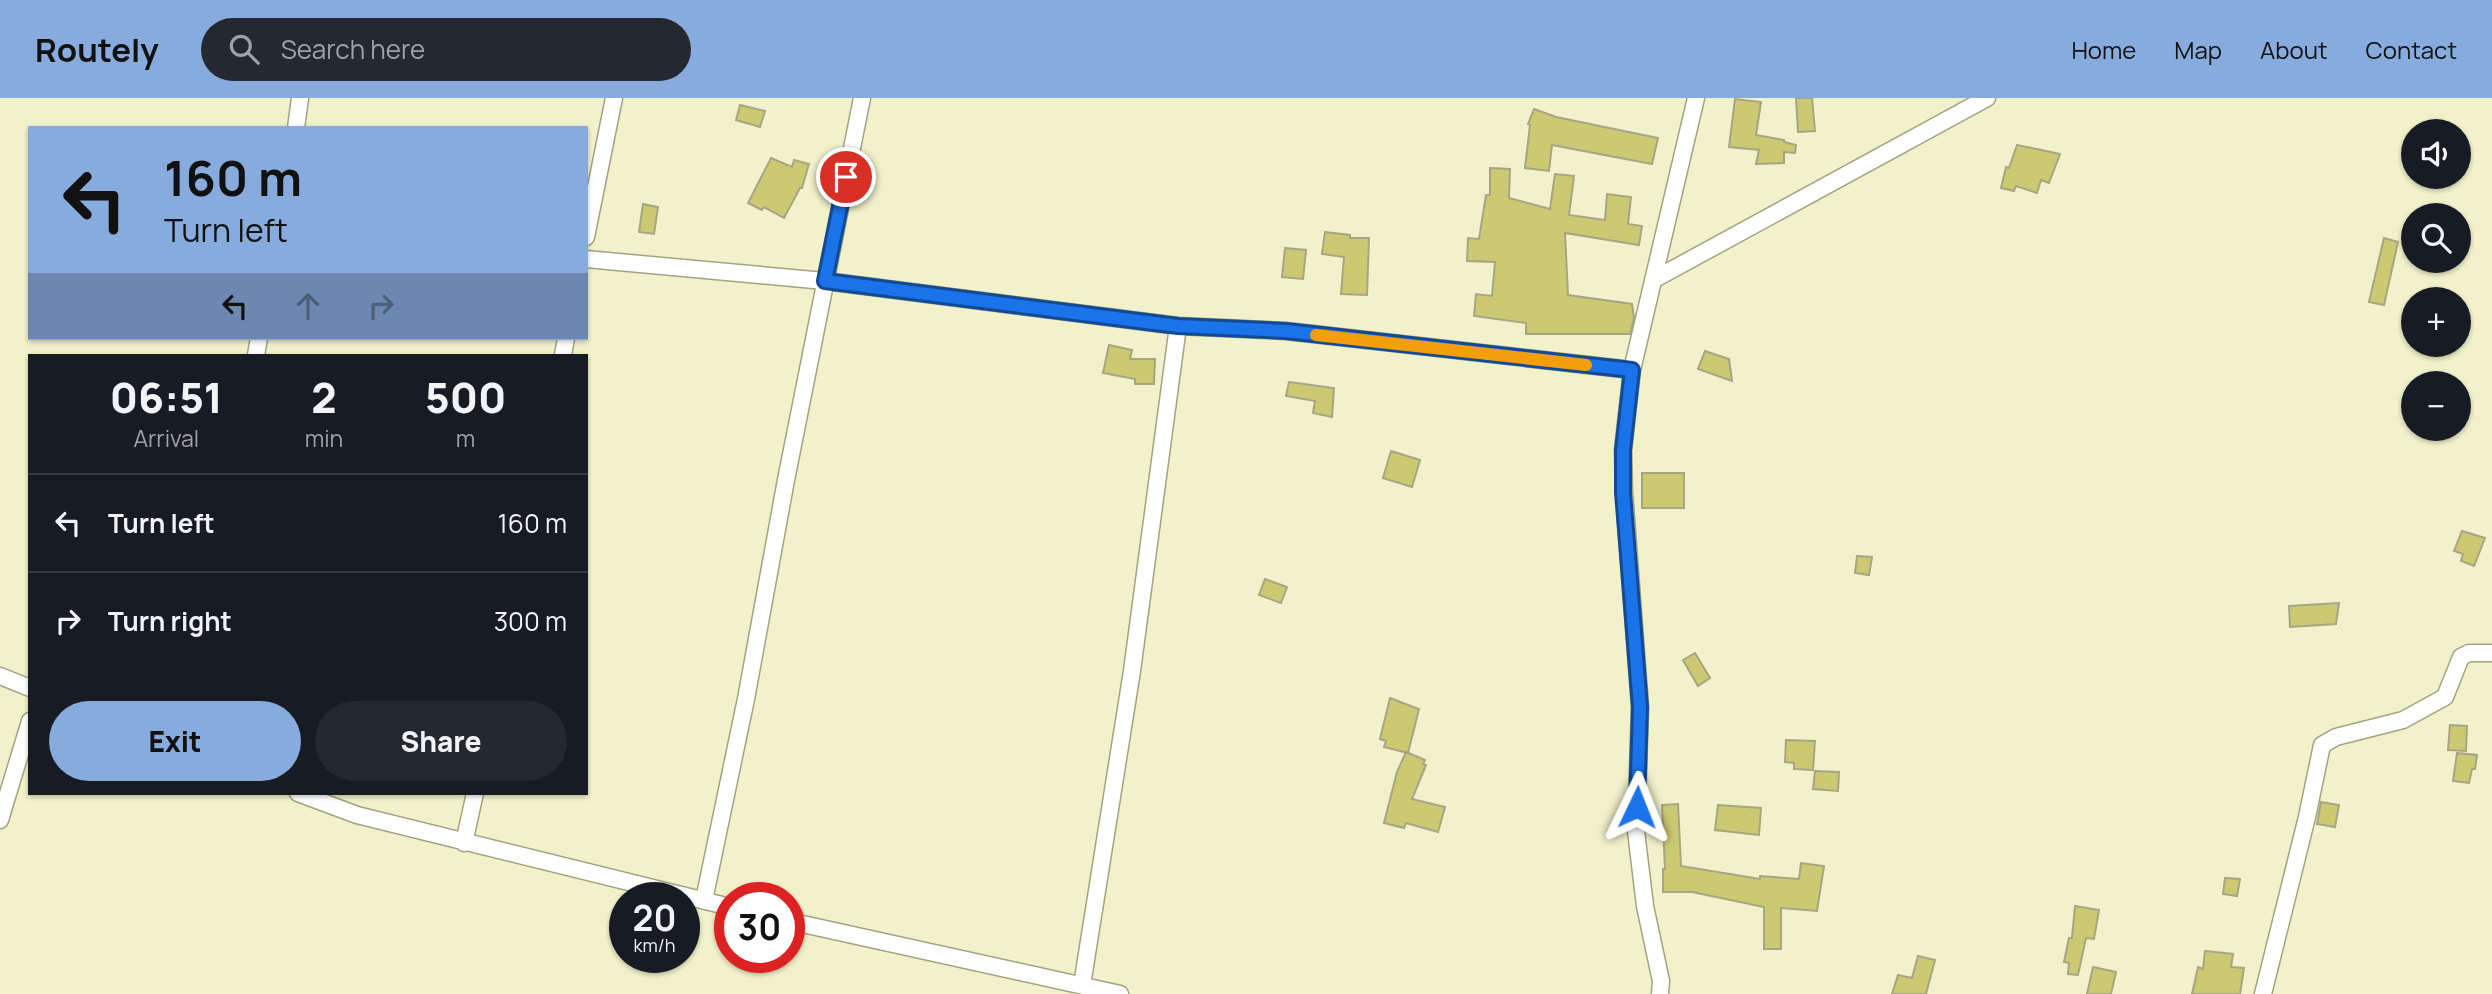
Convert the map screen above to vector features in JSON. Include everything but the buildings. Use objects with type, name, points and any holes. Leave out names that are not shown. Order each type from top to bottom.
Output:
[{"type":"street","points":[[296,126],[300,98]]},
{"type":"street","points":[[588,227],[614,98]]},
{"type":"street","points":[[704,900],[746,699],[786,480],[862,98]]},
{"type":"street","points":[[1660,994],[1661,981],[1645,906],[1636,831],[1640,707],[1623,492],[1623,450],[1632,370],[1696,98]]},
{"type":"street","points":[[1653,280],[1987,98]]},
{"type":"street","points":[[588,259],[825,281],[1178,326],[1286,331],[1632,370]]},
{"type":"street","points":[[1082,985],[1132,671],[1178,326]]},
{"type":"street","points":[[2263,994],[2322,745],[2336,737],[2403,720],[2427,708],[2445,697],[2461,657],[2469,653],[2492,653]]},
{"type":"street","points":[[0,676],[28,687]]},
{"type":"street","points":[[0,820],[28,728]]},
{"type":"street","points":[[303,795],[357,816],[714,903]]},
{"type":"street","points":[[464,844],[475,795]]},
{"type":"street","points":[[805,924],[1119,994]]},
{"type":"slow traffic","points":[[1316,335],[1586,365]]},
{"type":"route","points":[[846,177],[825,281],[1178,326],[1286,331],[1632,370],[1623,450],[1623,492],[1640,707],[1637,807]]}]
